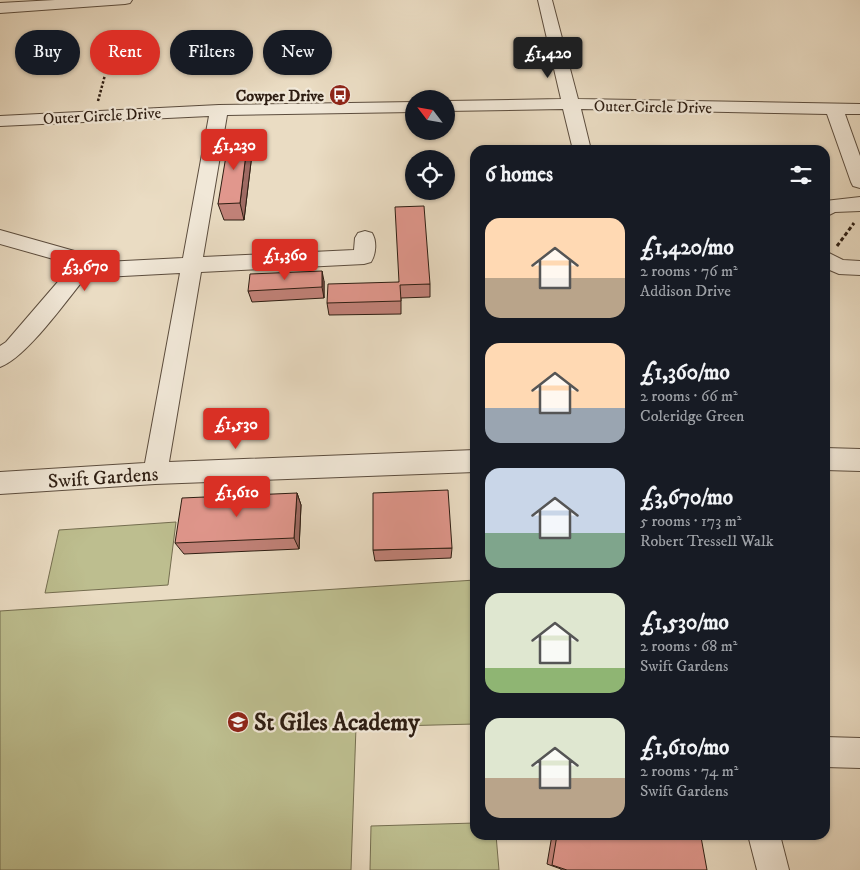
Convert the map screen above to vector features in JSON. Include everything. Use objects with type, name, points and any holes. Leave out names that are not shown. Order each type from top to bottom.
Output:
[{"type":"street","points":[[0,8],[125,0]]},
{"type":"street","points":[[545,0],[581,145]]},
{"type":"street","name":"Outer Circle Drive","points":[[455,106],[570,104],[860,109]]},
{"type":"street","name":"Outer Circle Drive","points":[[0,121],[218,110],[405,107]]},
{"type":"street","points":[[834,108],[860,182]]},
{"type":"street","points":[[155,473],[218,110]]},
{"type":"street","points":[[830,207],[857,213]]},
{"type":"street","points":[[0,237],[71,257],[79,271]]},
{"type":"street","points":[[0,358],[14,348],[79,271],[192,265],[364,248],[365,278]]},
{"type":"street","points":[[830,261],[839,267],[860,268]]},
{"type":"street","points":[[830,459],[860,460]]},
{"type":"street","name":"Swift Gardens","points":[[0,483],[155,473],[470,461]]},
{"type":"street","points":[[830,752],[860,753]]},
{"type":"street","points":[[765,840],[773,870]]},
{"type":"path","points":[[102,88],[105,75]]},
{"type":"path","points":[[830,252],[857,213]]},
{"type":"green space","points":[[176,522],[168,585],[45,593],[59,530]]},
{"type":"green space","name":"St Giles Academy","points":[[470,580],[470,724],[356,727],[351,870],[0,870],[0,611]]},
{"type":"green space","points":[[470,823],[470,840],[496,840],[499,870],[370,870],[371,826]]},
{"type":"building","points":[[248,137],[240,203],[218,204],[229,138]]},
{"type":"building","points":[[424,206],[430,284],[400,285],[401,301],[327,303],[328,284],[399,282],[395,207]]},
{"type":"building","points":[[322,271],[322,287],[248,291],[250,274]]},
{"type":"building","points":[[448,490],[452,548],[373,550],[373,493]]},
{"type":"building","points":[[297,493],[294,538],[175,543],[182,498]]},
{"type":"building","points":[[556,840],[702,840],[707,870],[567,870],[552,865]]},
{"type":"place","name":"Cowper Drive","points":[[340,95]]},
{"type":"place","name":"St Giles Academy","points":[[238,722]]}]
